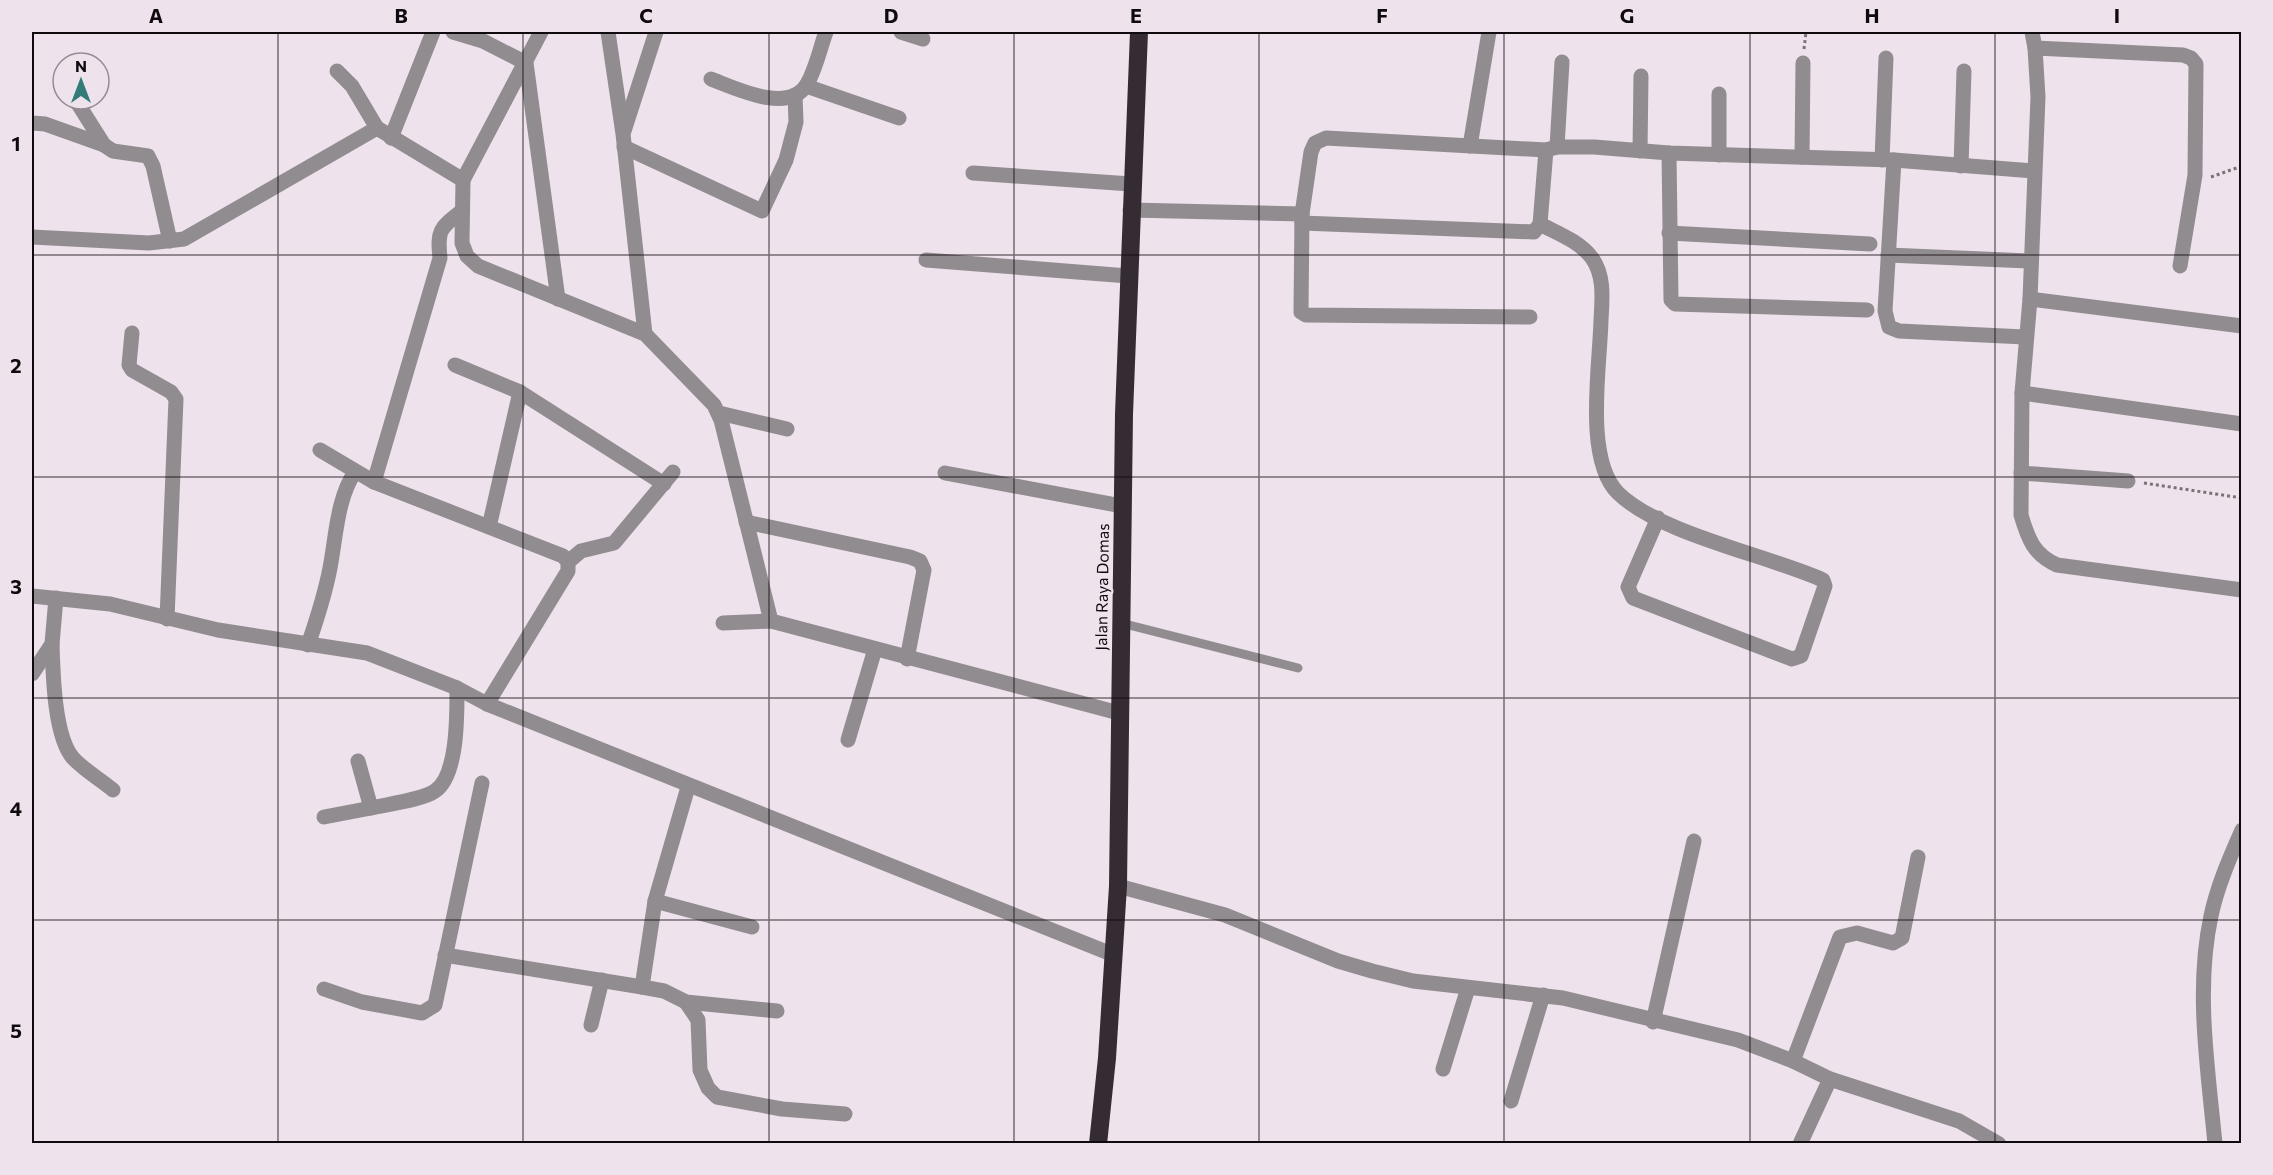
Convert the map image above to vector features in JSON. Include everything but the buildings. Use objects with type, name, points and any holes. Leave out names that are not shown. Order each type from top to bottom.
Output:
[{"type":"highway","name":"Jalan Raya Domas","points":[[1098,1143],[1118,886],[1122,507],[1130,210],[1139,32]]},
{"type":"street","points":[[391,138],[429,35],[433,32]]},
{"type":"street","points":[[453,32],[492,45],[526,63]]},
{"type":"street","points":[[541,32],[463,180],[462,243],[466,256],[478,266],[645,334],[719,412],[771,621]]},
{"type":"street","points":[[608,32],[645,334]]},
{"type":"street","points":[[623,141],[656,32]]},
{"type":"street","points":[[623,141],[762,211],[788,150],[796,122],[800,91],[826,32]]},
{"type":"street","points":[[902,32],[923,39]]},
{"type":"street","points":[[1470,146],[1489,32]]},
{"type":"street","points":[[2032,32],[2036,48],[2038,97],[2029,261],[2030,299],[2022,393],[2021,515],[2033,548],[2043,559],[2057,565],[2241,590]]},
{"type":"street","points":[[2036,48],[2183,55],[2191,58],[2196,64],[2195,175],[2180,266]]},
{"type":"street","points":[[1886,58],[1888,255],[1885,311],[1889,327],[1893,331],[2025,337]]},
{"type":"street","points":[[1130,210],[1534,232],[1540,224],[1562,62]]},
{"type":"street","points":[[526,63],[558,298]]},
{"type":"street","points":[[1802,157],[1803,63]]},
{"type":"street","points":[[337,71],[352,86],[376,128],[463,180]]},
{"type":"street","points":[[1961,166],[1964,71]]},
{"type":"street","points":[[1640,151],[1641,76]]},
{"type":"street","points":[[711,79],[763,98],[783,99],[800,91],[899,118]]},
{"type":"street","points":[[1719,94],[1719,155]]},
{"type":"street","points":[[83,111],[104,145]]},
{"type":"street","points":[[32,123],[45,124],[104,145],[113,151],[148,156],[153,166],[170,241]]},
{"type":"street","points":[[32,237],[149,243],[170,241],[200,231],[376,128]]},
{"type":"street","points":[[1530,317],[1306,315],[1300,309],[1302,218],[1311,152],[1316,143],[1326,138],[1470,146],[1888,160],[2034,171]]},
{"type":"street","points":[[1669,153],[1671,300],[1675,303],[1867,310]]},
{"type":"street","points":[[973,173],[1131,184]]},
{"type":"street","points":[[374,482],[440,258],[438,238],[442,227],[462,211]]},
{"type":"street","points":[[1540,224],[1578,243],[1594,260],[1602,285],[1597,431],[1606,476],[1617,492],[1636,508],[1823,580],[1825,586],[1801,656],[1792,659],[1633,597],[1628,587],[1658,518]]},
{"type":"street","points":[[1669,233],[1870,244]]},
{"type":"street","points":[[1888,255],[2029,261]]},
{"type":"street","points":[[926,260],[1128,276]]},
{"type":"street","points":[[2030,299],[2241,326]]},
{"type":"street","points":[[132,333],[129,365],[132,370],[171,392],[176,399],[167,619]]},
{"type":"street","points":[[455,365],[520,392],[668,478],[614,543],[581,551],[568,562]]},
{"type":"street","points":[[489,527],[520,392]]},
{"type":"street","points":[[2022,393],[2241,424]]},
{"type":"street","points":[[719,412],[787,429]]},
{"type":"street","points":[[320,450],[374,482],[563,556],[568,562],[568,571],[487,704]]},
{"type":"street","points":[[308,645],[322,605],[338,523],[350,479],[355,472]]},
{"type":"street","points":[[945,473],[1122,507]]},
{"type":"street","points":[[2021,474],[2128,481]]},
{"type":"street","points":[[746,522],[910,556],[920,561],[924,570],[908,659]]},
{"type":"street","points":[[32,596],[110,604],[167,619],[367,654],[457,688],[487,704],[688,787],[1114,955]]},
{"type":"street","points":[[56,597],[52,644],[61,729],[65,745],[73,758],[113,790]]},
{"type":"street","points":[[723,623],[771,621],[1119,713]]},
{"type":"street","points":[[32,674],[52,644]]},
{"type":"street","points":[[848,740],[875,649]]},
{"type":"street","points":[[324,817],[433,793],[444,784],[456,736],[457,688]]},
{"type":"street","points":[[358,761],[371,808]]},
{"type":"street","points":[[324,989],[362,1002],[422,1013],[435,1005],[482,783]]},
{"type":"street","points":[[642,987],[655,901],[688,787]]},
{"type":"street","points":[[2215,1143],[2205,1032],[2204,964],[2213,908],[2241,830]]},
{"type":"street","points":[[1653,1022],[1694,841]]},
{"type":"street","points":[[1793,1060],[1840,937],[1857,933],[1893,943],[1902,938],[1918,857]]},
{"type":"street","points":[[1118,886],[1225,915],[1338,961],[1372,971],[1413,981],[1563,998],[1653,1022],[1698,1029],[1793,1060],[1830,1079],[1959,1121],[1999,1143]]},
{"type":"street","points":[[655,901],[752,927]]},
{"type":"street","points":[[445,955],[664,991],[686,1002],[777,1011]]},
{"type":"street","points":[[591,1025],[602,980]]},
{"type":"street","points":[[1443,1069],[1468,987]]},
{"type":"street","points":[[1511,1101],[1543,995]]},
{"type":"street","points":[[686,1002],[698,1020],[700,1070],[708,1088],[717,1097],[782,1109],[845,1114]]},
{"type":"street","points":[[1800,1143],[1830,1079]]},
{"type":"lane","points":[[1121,622],[1298,668]]},
{"type":"path","points":[[2195,175],[2210,177],[2241,166]]},
{"type":"path","points":[[2128,481],[2241,498]]}]
